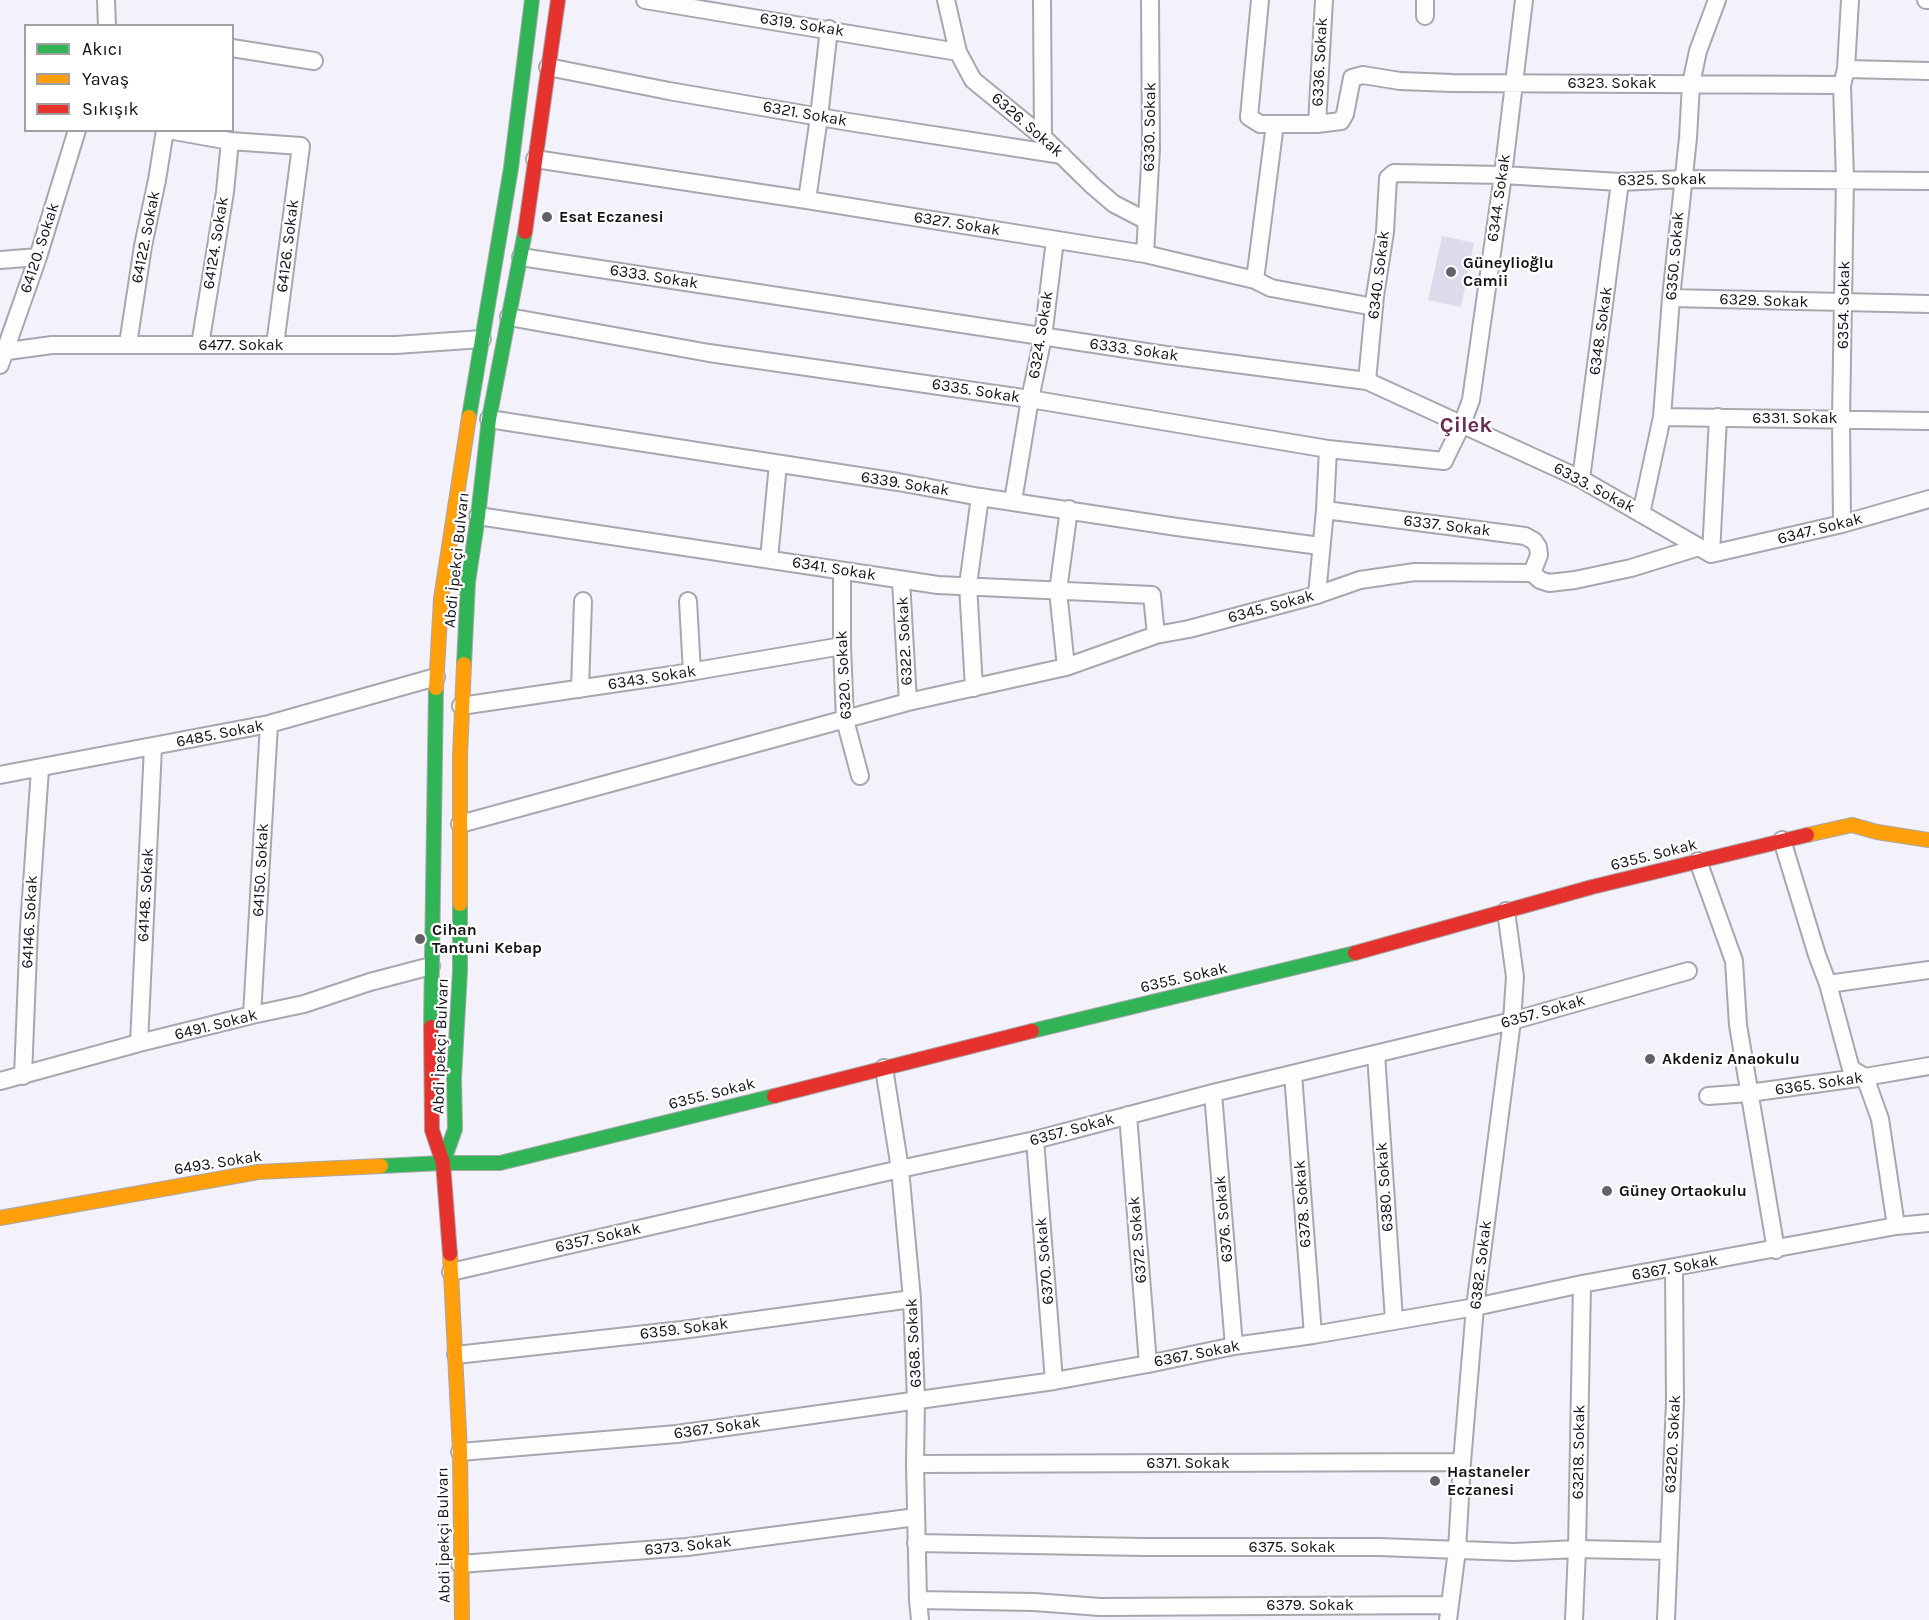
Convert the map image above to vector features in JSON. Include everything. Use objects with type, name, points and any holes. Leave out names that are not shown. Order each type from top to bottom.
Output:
[{"type":"street","points":[[106,0],[107,24]]},
{"type":"street","name":"Abdi İpekçi Bulvarı","points":[[462,1620],[460,1452],[451,1272],[443,1163],[432,1130],[430,966],[436,677],[441,599],[455,500],[511,168],[532,0]]},
{"type":"street","name":"Abdi İpekçi Bulvarı","points":[[443,1163],[455,1130],[454,1078],[460,971],[461,706],[468,582],[489,419],[521,257],[558,0]]},
{"type":"street","name":"6319. Sokak","points":[[645,0],[958,51]]},
{"type":"street","name":"6326. Sokak","points":[[946,0],[958,51],[973,80],[1043,137],[1114,204],[1147,221]]},
{"type":"street","points":[[1042,0],[1043,137]]},
{"type":"street","name":"6330. Sokak","points":[[1145,254],[1150,148],[1150,0]]},
{"type":"street","points":[[1260,0],[1249,117],[1260,124],[1317,124]]},
{"type":"street","name":"6336. Sokak","points":[[1317,124],[1324,0]]},
{"type":"street","name":"6344. Sokak","points":[[1444,461],[1471,400],[1503,175],[1524,0]]},
{"type":"street","name":"6350. Sokak","points":[[1641,514],[1662,417],[1671,298],[1688,138],[1690,84],[1698,51],[1717,0]]},
{"type":"street","name":"6354. Sokak","points":[[1842,524],[1844,77],[1850,0]]},
{"type":"street","points":[[807,200],[829,29]]},
{"type":"street","points":[[234,48],[314,61]]},
{"type":"street","name":"6321. Sokak","points":[[548,67],[819,117],[1062,154]]},
{"type":"street","name":"6323. Sokak","points":[[1317,124],[1341,121],[1345,114],[1352,78],[1363,75],[1421,82],[1690,84],[1929,71]]},
{"type":"street","points":[[1255,280],[1275,124]]},
{"type":"street","name":"64120. Sokak","points":[[2,355],[38,257],[76,132]]},
{"type":"street","name":"64122. Sokak","points":[[128,344],[143,246],[167,132]]},
{"type":"street","points":[[178,132],[230,141]]},
{"type":"street","name":"64126. Sokak","points":[[230,141],[301,146],[275,345]]},
{"type":"street","name":"64124. Sokak","points":[[200,345],[225,192],[230,141]]},
{"type":"street","name":"6327. Sokak","points":[[535,159],[1145,254],[1255,280],[1271,288],[1374,307]]},
{"type":"street","name":"6325. Sokak","points":[[1394,173],[1503,175],[1620,182],[1683,179],[1929,181]]},
{"type":"street","name":"6340. Sokak","points":[[1367,381],[1388,178],[1394,173]]},
{"type":"street","name":"6348. Sokak","points":[[1581,479],[1620,182]]},
{"type":"street","name":"6324. Sokak","points":[[1013,501],[1042,337],[1055,240]]},
{"type":"street","points":[[0,260],[38,257]]},
{"type":"street","name":"6333. Sokak","points":[[521,257],[1042,337],[1367,381],[1581,479],[1705,551]]},
{"type":"street","name":"6329. Sokak","points":[[1671,298],[1929,304]]},
{"type":"street","name":"6335. Sokak","points":[[509,317],[710,353],[1030,399],[1328,449],[1444,461]]},
{"type":"street","name":"6477. Sokak","points":[[2,355],[52,345],[396,345],[482,339]]},
{"type":"street","name":"6331. Sokak","points":[[1662,417],[1929,421]]},
{"type":"street","points":[[1705,551],[1718,417]]},
{"type":"street","name":"6339. Sokak","points":[[489,419],[1177,527],[1320,546]]},
{"type":"street","points":[[1317,595],[1328,449]]},
{"type":"street","points":[[769,559],[778,464]]},
{"type":"street","points":[[974,688],[968,585],[981,497]]},
{"type":"street","name":"6347. Sokak","points":[[1705,551],[1842,524],[1929,500]]},
{"type":"street","points":[[1065,667],[1058,591],[1069,509]]},
{"type":"street","name":"6337. Sokak","points":[[1325,510],[1525,536],[1534,541],[1538,547],[1539,555],[1532,573]]},
{"type":"street","name":"6341. Sokak","points":[[478,516],[938,585],[1152,596],[1156,635]]},
{"type":"street","name":"6345. Sokak","points":[[460,824],[908,702],[1065,667],[1156,635],[1189,629],[1317,595],[1360,580],[1415,572],[1532,573],[1540,580],[1549,583],[1575,580],[1705,551]]},
{"type":"street","name":"6320. Sokak","points":[[842,571],[845,720],[860,776]]},
{"type":"street","name":"6322. Sokak","points":[[902,580],[908,702]]},
{"type":"street","points":[[688,600],[692,672]]},
{"type":"street","points":[[580,688],[583,601]]},
{"type":"street","name":"6343. Sokak","points":[[461,706],[692,672],[842,646]]},
{"type":"street","name":"6485. Sokak","points":[[0,775],[269,724],[436,677]]},
{"type":"street","name":"64150. Sokak","points":[[252,1015],[269,724]]},
{"type":"street","name":"64148. Sokak","points":[[139,1043],[153,747]]},
{"type":"street","name":"64146. Sokak","points":[[23,1076],[29,927],[40,769]]},
{"type":"street","name":"6355. Sokak","points":[[443,1163],[500,1162],[1058,1024],[1350,956],[1592,886],[1782,840],[1852,825],[1877,832],[1929,840]]},
{"type":"street","points":[[1782,840],[1828,984],[1851,1069],[1865,1077],[1880,1119],[1896,1226]]},
{"type":"street","points":[[1698,861],[1734,961],[1738,1025],[1776,1250]]},
{"type":"street","name":"6382. Sokak","points":[[1449,1612],[1457,1550],[1475,1307],[1512,1021],[1515,977],[1506,911]]},
{"type":"street","name":"6491. Sokak","points":[[0,1081],[139,1043],[304,1004],[370,982],[430,966]]},
{"type":"street","points":[[1828,984],[1929,970]]},
{"type":"street","name":"6357. Sokak","points":[[451,1272],[1035,1140],[1213,1093],[1512,1021],[1688,971]]},
{"type":"street","name":"6380. Sokak","points":[[1376,1054],[1394,1320]]},
{"type":"street","name":"6365. Sokak","points":[[1708,1096],[1749,1093],[1929,1066]]},
{"type":"street","name":"6368. Sokak","points":[[884,1068],[900,1169],[912,1299],[916,1400],[916,1543],[920,1620]]},
{"type":"street","name":"6378. Sokak","points":[[1293,1074],[1313,1335]]},
{"type":"street","name":"6376. Sokak","points":[[1213,1093],[1234,1346]]},
{"type":"street","name":"6372. Sokak","points":[[1128,1115],[1148,1364]]},
{"type":"street","name":"6370. Sokak","points":[[1035,1140],[1054,1381]]},
{"type":"street","name":"6493. Sokak","points":[[0,1218],[258,1172],[443,1163]]},
{"type":"street","name":"6367. Sokak","points":[[460,1452],[677,1434],[1054,1381],[1234,1346],[1475,1307],[1582,1284],[1776,1250],[1896,1226],[1929,1222]]},
{"type":"street","name":"63220. Sokak","points":[[1666,1620],[1675,1402],[1674,1268]]},
{"type":"street","name":"63218. Sokak","points":[[1574,1620],[1582,1284]]},
{"type":"street","name":"6359. Sokak","points":[[456,1355],[682,1330],[912,1299]]},
{"type":"street","name":"6371. Sokak","points":[[915,1464],[1462,1462]]},
{"type":"street","name":"6373. Sokak","points":[[460,1564],[687,1547],[916,1517]]},
{"type":"street","name":"6375. Sokak","points":[[916,1543],[1144,1547],[1379,1547],[1515,1552],[1577,1549],[1668,1551]]},
{"type":"street","name":"6379. Sokak","points":[[918,1600],[1034,1602],[1144,1613],[1449,1612]]},
{"type":"building","name":"Güneylioğlu Camii","points":[[1442,236],[1474,243],[1461,307],[1428,300]]},
{"type":"traffic: fast","points":[[469,417],[511,168],[532,0]]},
{"type":"traffic: fast","points":[[464,664],[468,582],[489,419],[525,232]]},
{"type":"traffic: fast","points":[[431,1027],[436,688]]},
{"type":"traffic: fast","points":[[443,1163],[455,1129],[454,1078],[460,971],[460,904]]},
{"type":"traffic: fast","points":[[1032,1031],[1355,953]]},
{"type":"traffic: fast","points":[[381,1166],[500,1163],[774,1096]]},
{"type":"traffic: slow","points":[[436,688],[441,599],[469,417]]},
{"type":"traffic: slow","points":[[460,904],[460,756],[464,664]]},
{"type":"traffic: slow","points":[[1807,835],[1852,825],[1877,832],[1929,840]]},
{"type":"traffic: slow","points":[[0,1218],[258,1172],[381,1166]]},
{"type":"traffic: slow","points":[[450,1254],[460,1452],[462,1620]]},
{"type":"traffic: jam","points":[[525,232],[558,0]]},
{"type":"traffic: jam","points":[[1355,953],[1592,887],[1807,835]]},
{"type":"traffic: jam","points":[[431,1027],[432,1130],[443,1163],[450,1254]]},
{"type":"traffic: jam","points":[[774,1096],[1032,1031]]},
{"type":"place","name":"Esat Eczanesi","points":[[547,217]]},
{"type":"place","name":"Güneylioğlu Camii","points":[[1451,272]]},
{"type":"place","name":"Cihan Tantuni Kebap","points":[[420,939]]},
{"type":"place","name":"Akdeniz Anaokulu","points":[[1650,1059]]},
{"type":"place","name":"Güney Ortaokulu","points":[[1607,1191]]},
{"type":"place","name":"Hastaneler Eczanesi","points":[[1435,1481]]},
{"type":"district","name":"Çilek","points":[[1466,426]]}]
